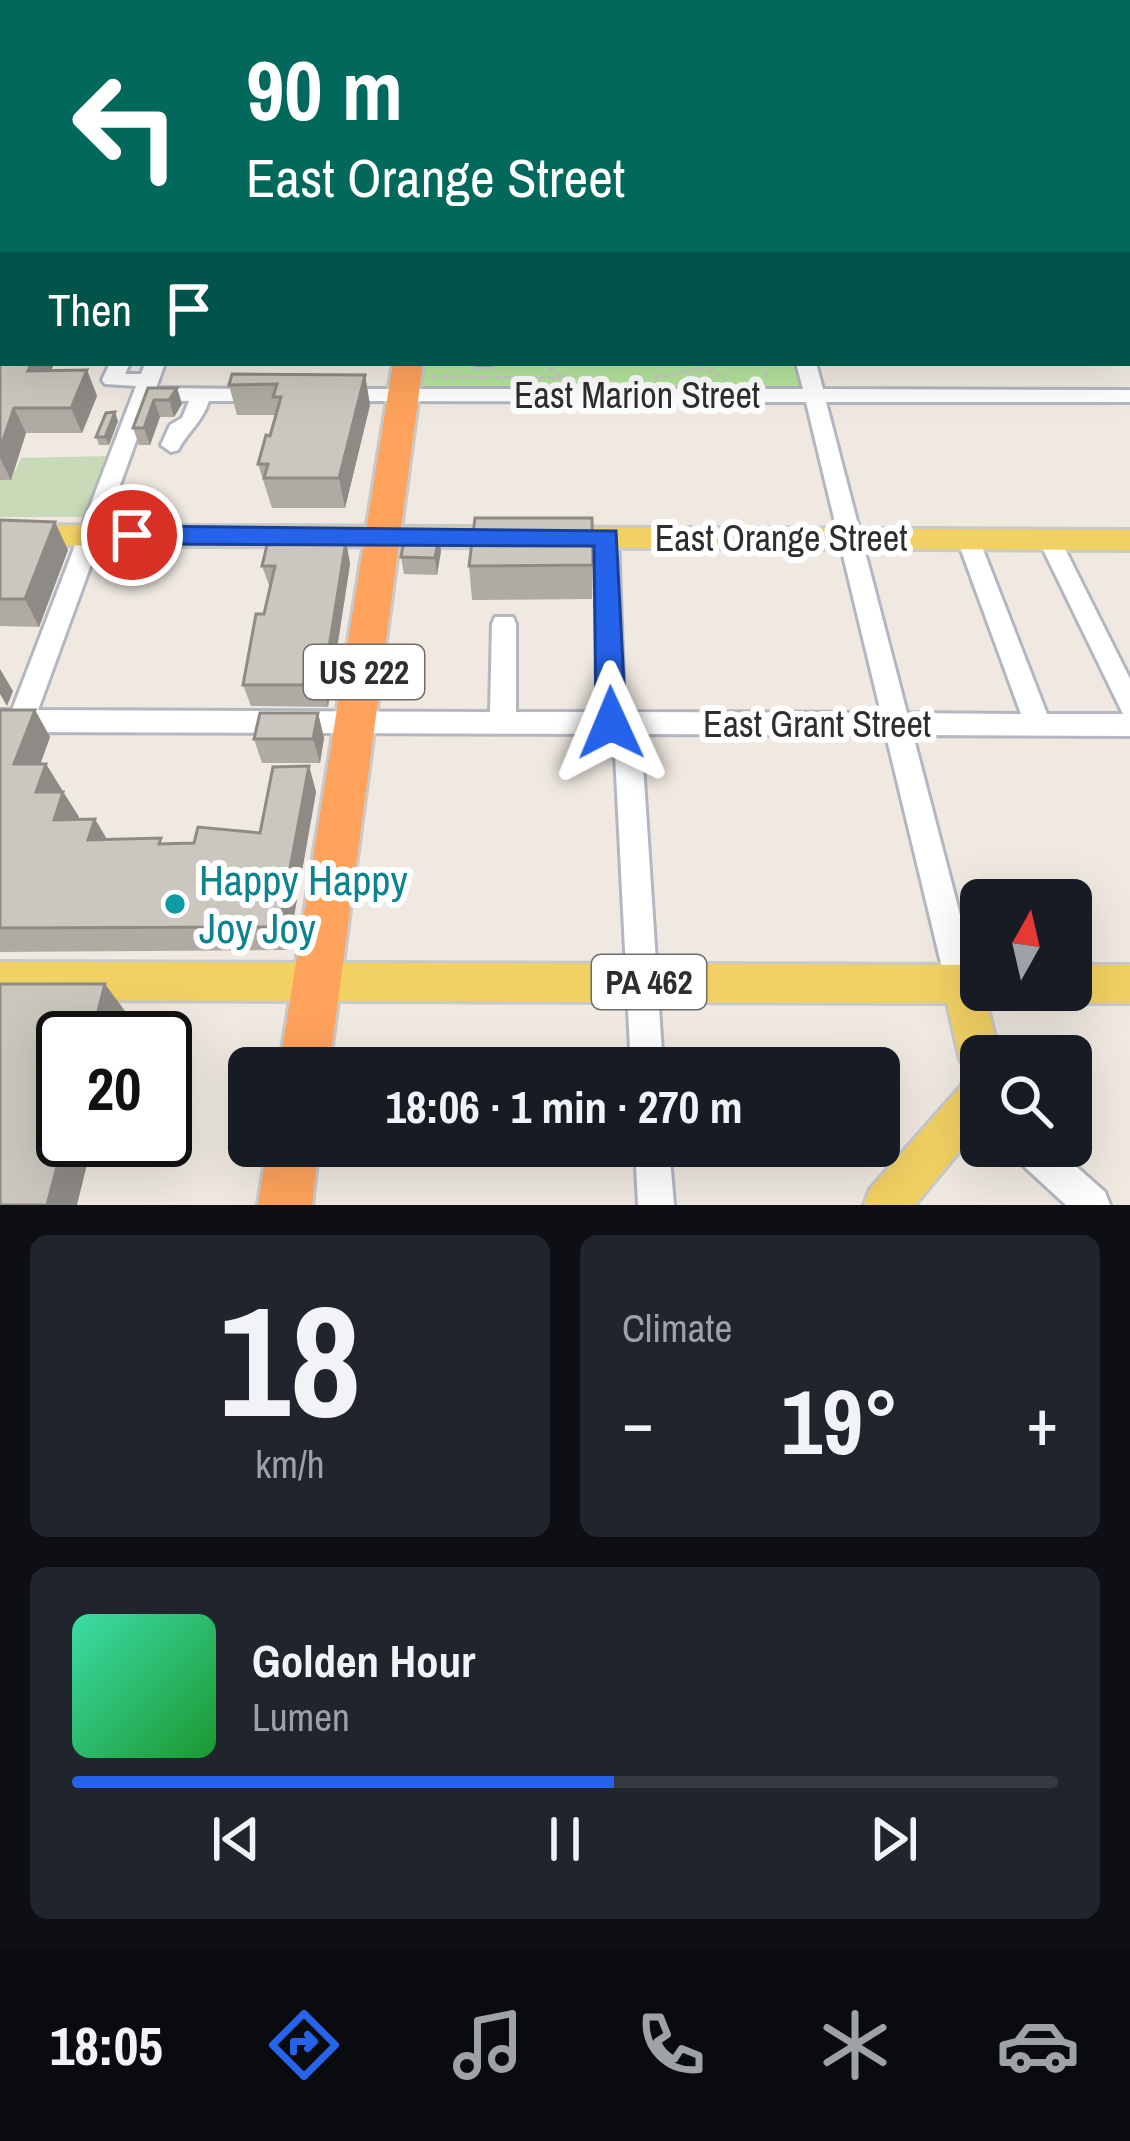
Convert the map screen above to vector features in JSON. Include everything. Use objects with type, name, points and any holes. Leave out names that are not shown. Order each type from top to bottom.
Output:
[{"type":"highway","name":"US 222","points":[[307,1047],[406,379]]},
{"type":"highway","points":[[285,1205],[290,1167]]},
{"type":"main road","name":"East Orange Street","points":[[0,535],[1130,540]]},
{"type":"main road","name":"PA 462","points":[[0,981],[960,984]]},
{"type":"main road","points":[[1092,984],[1130,984]]},
{"type":"main road","points":[[886,1205],[960,1117]]},
{"type":"street","points":[[11,721],[90,535],[149,379],[112,380],[119,366]]},
{"type":"street","name":"East Marion Street","points":[[149,379],[201,394],[303,395],[406,379],[810,379],[1130,396]]},
{"type":"street","points":[[810,379],[897,724],[960,945]]},
{"type":"street","points":[[171,446],[177,430],[191,422],[201,394]]},
{"type":"street","points":[[607,537],[646,1047]]},
{"type":"street","points":[[968,539],[1038,724]]},
{"type":"street","points":[[1049,539],[1077,605],[1093,624],[1130,706]]},
{"type":"street","points":[[503,722],[505,624]]},
{"type":"street","name":"East Grant Street","points":[[11,721],[1038,724],[1069,729],[1130,725]]},
{"type":"street","points":[[653,1167],[656,1205]]},
{"type":"street","points":[[1050,1167],[1092,1205]]},
{"type":"path","points":[[472,377],[473,366]]},
{"type":"path","points":[[497,377],[498,366]]},
{"type":"path","points":[[538,377],[540,366]]},
{"type":"path","points":[[406,379],[565,378],[545,366]]},
{"type":"path","points":[[639,378],[707,366]]},
{"type":"path","points":[[764,366],[767,380],[810,379]]},
{"type":"path","points":[[703,368],[732,380]]},
{"type":"green space","points":[[425,366],[801,366],[806,388],[421,391]]},
{"type":"green space","points":[[109,456],[87,517],[0,517],[0,480],[11,480],[21,458]]},
{"type":"building","points":[[0,366],[30,366],[28,371],[87,370],[71,408],[14,408],[0,449]]},
{"type":"building","points":[[232,374],[365,375],[339,478],[264,478],[268,464],[258,464],[281,397],[273,397],[277,384],[229,385]]},
{"type":"building","points":[[148,388],[177,388],[169,400],[154,400],[144,428],[133,428]]},
{"type":"building","points":[[115,412],[105,437],[96,437],[106,413]]},
{"type":"building","points":[[475,518],[592,518],[593,565],[469,566]]},
{"type":"building","points":[[0,520],[55,522],[25,599],[0,599]]},
{"type":"building","points":[[405,534],[439,534],[435,558],[401,557]]},
{"type":"building","points":[[346,541],[323,685],[243,685],[256,614],[264,614],[275,566],[262,566],[267,545]]},
{"type":"building","points":[[0,710],[35,710],[14,764],[46,764],[36,792],[63,792],[54,820],[95,819],[88,840],[161,838],[159,844],[194,843],[198,827],[260,833],[273,767],[309,766],[279,927],[0,928]]},
{"type":"building","points":[[260,713],[318,713],[313,739],[254,739]]},
{"type":"building","points":[[0,984],[105,984],[98,1011],[36,1011],[36,1167],[57,1167],[47,1205],[0,1205]]},
{"type":"place","name":"Happy Happy Joy Joy","points":[[175,904]]},
{"type":"route","points":[[132,535],[607,537],[611,723]]}]
